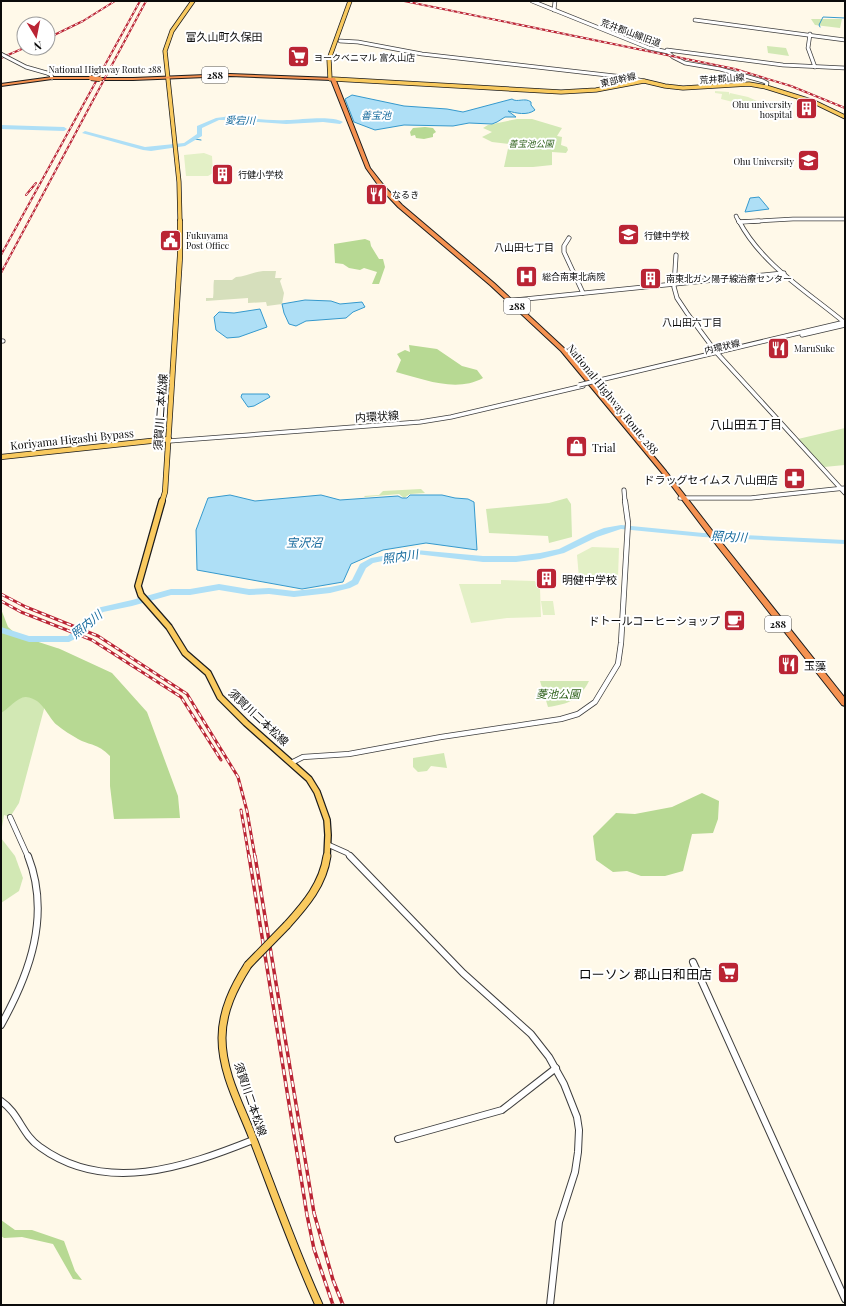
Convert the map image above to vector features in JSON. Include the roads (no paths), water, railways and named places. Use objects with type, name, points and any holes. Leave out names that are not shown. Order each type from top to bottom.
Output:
[{"type":"highway","name":"National Highway Route 288","points":[[1,85],[52,78],[133,80],[249,75],[331,79],[359,154],[365,167],[378,187],[508,301],[570,361],[683,498],[714,541],[845,707]]},
{"type":"highway","name":"National Highway Route 288","points":[[714,541],[845,703]]},
{"type":"main road","name":"須賀川二本松線","points":[[193,1],[172,33],[166,46],[179,176],[181,248],[164,497],[138,581],[138,588],[141,595],[169,628],[184,653],[208,673],[220,696],[241,718],[291,763],[316,788],[328,826],[329,845],[321,877],[315,890],[287,925],[248,965],[232,992],[225,1013],[222,1040],[228,1070],[253,1140],[288,1233],[319,1305]]},
{"type":"main road","points":[[331,79],[332,56],[351,1]]},
{"type":"main road","name":"東部幹線","points":[[331,79],[560,94],[607,90],[635,85],[644,81]]},
{"type":"main road","name":"荒井郡山線","points":[[644,81],[664,86],[683,88],[742,84],[766,87],[814,102],[845,117]]},
{"type":"main road","name":"Koriyama Higashi Bypass","points":[[1,458],[169,440]]},
{"type":"street","name":"荒井郡山線旧道","points":[[532,1],[652,49],[668,52],[673,58],[694,66],[714,68],[755,80],[764,81],[767,83],[766,87]]},
{"type":"street","points":[[554,10],[555,1]]},
{"type":"street","points":[[809,34],[695,20],[845,39]]},
{"type":"street","points":[[809,34],[808,48],[815,67]]},
{"type":"street","points":[[340,41],[358,42],[424,54],[624,77],[644,81]]},
{"type":"street","points":[[652,49],[783,65],[845,68]]},
{"type":"street","points":[[1,54],[26,67],[52,75],[52,78]]},
{"type":"street","points":[[736,216],[757,248],[784,273],[845,323]]},
{"type":"street","points":[[739,222],[786,219],[845,219]]},
{"type":"street","points":[[569,238],[564,246],[564,252],[583,293]]},
{"type":"street","points":[[676,255],[674,284],[676,294],[682,307],[717,354],[843,488],[845,494]]},
{"type":"street","points":[[508,301],[784,273]]},
{"type":"street","name":"内環状線","points":[[169,440],[426,421],[845,323]]},
{"type":"street","points":[[683,498],[752,498],[843,488]]},
{"type":"street","points":[[291,763],[304,757],[349,754],[440,736],[560,719],[573,716],[588,708],[595,702],[619,660],[628,528],[624,490]]},
{"type":"street","points":[[1,1026],[15,1001],[25,978],[36,941],[38,922],[37,893],[33,870],[10,817]]},
{"type":"street","points":[[329,845],[344,850],[356,861],[463,973],[531,1034],[556,1068],[571,1099],[577,1117],[579,1144],[575,1172],[559,1222],[550,1305]]},
{"type":"street","points":[[692,962],[845,1299]]},
{"type":"street","points":[[398,1139],[502,1110],[556,1068]]},
{"type":"street","points":[[1,1102],[15,1112],[28,1137],[45,1150],[72,1164],[109,1172],[145,1173],[164,1170],[208,1158],[253,1140]]},
{"type":"water","name":"善宝池","points":[[352,95],[404,106],[447,109],[463,112],[512,99],[526,100],[531,102],[531,105],[535,110],[529,113],[508,111],[516,117],[505,117],[492,124],[469,123],[453,126],[404,125],[375,130],[354,122],[345,99]]},
{"type":"water","points":[[759,197],[769,209],[745,212],[750,198]]},
{"type":"water","points":[[305,300],[331,301],[340,304],[362,302],[365,307],[353,312],[346,318],[306,321],[296,326],[289,324],[282,304]]},
{"type":"water","points":[[260,309],[267,327],[239,337],[227,338],[216,330],[214,317],[219,312],[234,313]]},
{"type":"water","points":[[242,394],[268,394],[270,397],[254,406],[248,407],[241,397]]},
{"type":"water","name":"宝沢沼","points":[[230,495],[255,501],[321,495],[340,500],[398,496],[407,498],[410,495],[442,495],[468,499],[474,502],[477,550],[426,543],[383,550],[351,564],[343,582],[302,589],[197,570],[196,530],[208,498]]},
{"type":"waterway","points":[[820,27],[819,25],[823,17],[845,18]]},
{"type":"waterway","name":"愛宕川","points":[[85,133],[145,149],[151,149],[185,144],[200,135],[199,127],[218,119],[231,118],[286,122],[323,120],[340,122]]},
{"type":"waterway","name":"愛宕川","points":[[1,127],[64,129]]},
{"type":"waterway","name":"愛宕川","points":[[195,139],[201,140]]},
{"type":"waterway","name":"照内川","points":[[1,630],[29,639],[69,639],[74,636],[100,610],[171,592],[190,592],[219,587],[249,592],[269,591],[294,594],[330,590],[347,586],[355,582],[363,566],[371,561],[416,552],[483,559],[516,559],[540,556],[561,551],[594,535],[621,527],[703,535],[845,542]]},
{"type":"railway","points":[[56,34],[83,21],[115,1]]},
{"type":"railway","points":[[1,255],[140,1]]},
{"type":"railway","points":[[1,273],[146,1]]},
{"type":"railway","points":[[404,1],[735,69],[791,86],[845,108]]},
{"type":"railway","points":[[1,58],[16,51]]},
{"type":"railway","points":[[26,195],[36,183]]},
{"type":"railway","points":[[1,594],[26,607],[98,636],[187,694],[238,777],[247,811],[255,857]]},
{"type":"railway","points":[[1,601],[21,612],[92,640],[181,697],[221,760]]},
{"type":"railway","points":[[241,810],[249,857]]},
{"type":"railway","points":[[249,856],[307,1215],[314,1249],[333,1305]]},
{"type":"railway","points":[[255,856],[314,1213],[333,1280],[343,1305]]},
{"type":"place","name":"ヨークベニマル 富久山店","points":[[299,57]]},
{"type":"place","name":"Ohu university hospital","points":[[807,109]]},
{"type":"place","name":"Ohu University","points":[[809,161]]},
{"type":"place","name":"行健小学校","points":[[222,174]]},
{"type":"place","name":"なるき","points":[[376,194]]},
{"type":"place","name":"行健中学校","points":[[628,235]]},
{"type":"place","name":"Fukuyama Post Office","points":[[170,240]]},
{"type":"place","name":"総合南東北病院","points":[[527,276]]},
{"type":"place","name":"南東北ガン陽子線治療センター","points":[[651,278]]},
{"type":"place","name":"MaruSuke","points":[[779,348]]},
{"type":"place","name":"Trial","points":[[576,447]]},
{"type":"place","name":"ドラッグセイムス 八山田店","points":[[794,479]]},
{"type":"place","name":"明健中学校","points":[[547,579]]},
{"type":"place","name":"ドトールコーヒーショップ","points":[[735,620]]},
{"type":"place","name":"玉藻","points":[[789,665]]},
{"type":"place","name":"ローソン 郡山日和田店","points":[[728,973]]},
{"type":"district","name":"富久山町久保田","points":[[224,36]]},
{"type":"district","name":"八山田七丁目","points":[[524,247]]},
{"type":"district","name":"八山田六丁目","points":[[692,322]]},
{"type":"district","name":"八山田五丁目","points":[[746,424]]},
{"type":"park label","name":"善宝池公園","points":[[531,143]]},
{"type":"park label","name":"菱池公園","points":[[558,693]]}]
